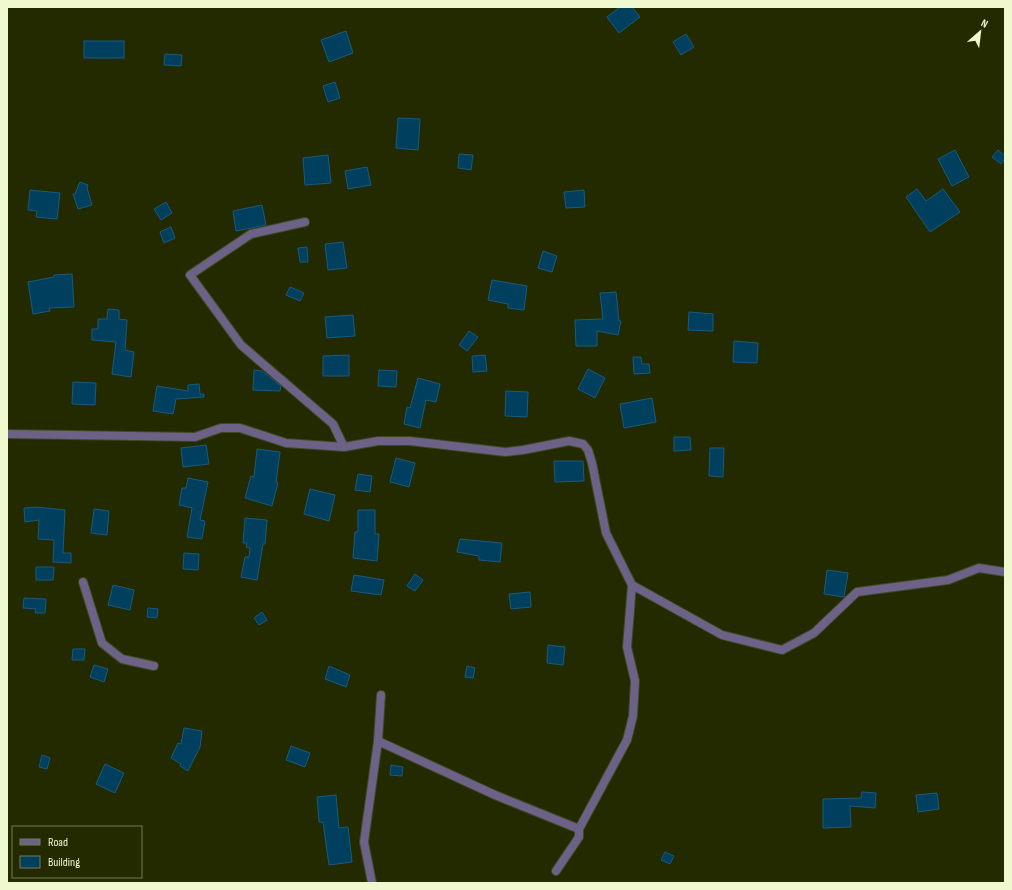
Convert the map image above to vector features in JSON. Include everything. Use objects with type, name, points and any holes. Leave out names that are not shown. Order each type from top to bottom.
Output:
[{"type":"street","points":[[305,222],[252,234],[190,275],[242,345],[333,424],[344,447]]},
{"type":"street","points":[[7,434],[195,437],[221,428],[240,428],[286,443],[344,447],[378,441],[410,440],[505,452],[569,441],[583,444],[588,450],[592,463],[606,533],[632,585],[627,647],[635,681],[633,716],[627,740],[579,829],[579,836],[556,871]]},
{"type":"street","points":[[632,585],[722,635],[782,650],[814,633],[857,592],[948,580],[979,568],[1005,572]]},
{"type":"street","points":[[83,582],[102,643],[122,658],[154,666]]},
{"type":"street","points":[[372,883],[364,842],[378,741],[381,695]]},
{"type":"street","points":[[378,741],[495,795],[579,829]]},
{"type":"building","points":[[620,7],[632,7],[640,17],[619,33],[607,17]]},
{"type":"building","points":[[346,31],[353,53],[329,62],[321,40]]},
{"type":"building","points":[[686,34],[694,47],[681,55],[673,42]]},
{"type":"building","points":[[84,41],[124,41],[124,58],[84,58]]},
{"type":"building","points":[[165,54],[182,55],[181,66],[164,65]]},
{"type":"building","points":[[335,82],[340,98],[328,102],[323,86]]},
{"type":"building","points":[[398,118],[420,119],[418,150],[396,148]]},
{"type":"building","points":[[955,150],[969,177],[952,186],[938,159]]},
{"type":"building","points":[[998,150],[1005,156],[1005,159],[1001,164],[992,157]]},
{"type":"building","points":[[459,154],[473,155],[471,170],[458,168]]},
{"type":"building","points":[[328,155],[331,183],[305,185],[303,158]]},
{"type":"building","points":[[367,167],[371,185],[348,189],[345,171]]},
{"type":"building","points":[[80,182],[88,185],[87,188],[92,205],[78,209],[73,194],[75,194]]},
{"type":"building","points":[[917,189],[926,201],[943,189],[960,212],[930,232],[906,197]]},
{"type":"building","points":[[30,190],[60,193],[57,219],[36,217],[37,211],[28,210]]},
{"type":"building","points":[[584,190],[585,207],[566,208],[564,192]]},
{"type":"building","points":[[166,202],[172,213],[161,220],[154,209]]},
{"type":"building","points":[[262,205],[266,225],[236,231],[233,211]]},
{"type":"building","points":[[171,227],[175,238],[164,243],[160,232]]},
{"type":"building","points":[[343,242],[347,268],[328,270],[325,244]]},
{"type":"building","points":[[307,247],[308,262],[300,262],[298,248]]},
{"type":"building","points":[[543,251],[557,256],[552,272],[538,268]]},
{"type":"building","points":[[72,274],[74,307],[49,308],[50,311],[33,314],[28,282],[54,277],[54,275]]},
{"type":"building","points":[[492,280],[527,286],[524,310],[508,308],[508,304],[488,300]]},
{"type":"building","points":[[290,287],[304,293],[300,301],[286,295]]},
{"type":"building","points":[[616,292],[619,321],[621,321],[618,335],[597,331],[597,346],[576,346],[575,320],[603,319],[600,293]]},
{"type":"building","points":[[108,309],[119,310],[119,319],[127,320],[125,350],[134,352],[131,377],[112,374],[116,342],[92,340],[92,329],[98,329],[98,319],[107,319]]},
{"type":"building","points":[[689,312],[713,314],[713,331],[688,330]]},
{"type":"building","points":[[353,315],[355,336],[327,338],[325,317]]},
{"type":"building","points":[[469,331],[478,337],[467,351],[459,345]]},
{"type":"building","points":[[734,341],[758,343],[757,363],[733,362]]},
{"type":"building","points":[[349,355],[349,376],[323,376],[323,356]]},
{"type":"building","points":[[485,355],[487,371],[473,372],[472,356]]},
{"type":"building","points":[[633,357],[641,357],[642,364],[649,364],[650,373],[634,374]]},
{"type":"building","points":[[588,369],[605,378],[595,398],[578,389]]},
{"type":"building","points":[[254,370],[262,371],[281,386],[280,391],[253,390]]},
{"type":"building","points":[[379,370],[397,371],[396,387],[378,386]]},
{"type":"building","points":[[418,378],[440,384],[436,402],[426,400],[420,428],[404,424],[407,407],[410,408]]},
{"type":"building","points":[[73,382],[96,383],[95,405],[72,404]]},
{"type":"building","points":[[199,384],[200,394],[204,394],[204,397],[176,399],[173,414],[153,411],[157,386],[188,391],[188,385]]},
{"type":"building","points":[[506,391],[528,392],[527,417],[505,416]]},
{"type":"building","points":[[652,398],[656,422],[624,428],[620,404]]},
{"type":"building","points":[[674,437],[690,437],[691,450],[674,451]]},
{"type":"building","points":[[206,445],[209,464],[183,467],[181,448]]},
{"type":"building","points":[[710,448],[724,448],[723,477],[709,476]]},
{"type":"building","points":[[257,449],[280,452],[276,482],[278,483],[272,506],[245,498],[251,476],[254,477]]},
{"type":"building","points":[[396,458],[415,463],[409,487],[390,482]]},
{"type":"building","points":[[554,461],[583,461],[584,481],[555,482]]},
{"type":"building","points":[[358,474],[372,476],[370,492],[355,490]]},
{"type":"building","points":[[188,478],[208,482],[200,520],[205,521],[202,539],[187,537],[192,508],[179,505],[182,488],[186,488]]},
{"type":"building","points":[[310,489],[335,495],[329,521],[304,514]]},
{"type":"building","points":[[36,507],[65,510],[63,553],[71,553],[71,563],[53,562],[54,540],[38,539],[39,520],[25,522],[24,508]]},
{"type":"building","points":[[94,509],[109,511],[107,535],[91,533]]},
{"type":"building","points":[[358,510],[375,510],[375,534],[379,534],[377,561],[353,558],[355,532],[358,532]]},
{"type":"building","points":[[245,518],[267,520],[265,544],[263,544],[257,580],[241,577],[245,557],[249,557],[250,548],[246,547],[247,543],[243,543]]},
{"type":"building","points":[[460,539],[502,543],[500,562],[479,560],[479,556],[457,552]]},
{"type":"building","points":[[184,553],[199,554],[198,570],[183,569]]},
{"type":"building","points":[[36,567],[54,567],[53,580],[36,580]]},
{"type":"building","points":[[827,570],[848,573],[844,597],[824,594]]},
{"type":"building","points":[[415,574],[423,580],[415,591],[407,586]]},
{"type":"building","points":[[354,575],[384,580],[381,595],[351,591]]},
{"type":"building","points":[[113,585],[134,590],[130,610],[108,605]]},
{"type":"building","points":[[530,592],[531,607],[511,609],[509,594]]},
{"type":"building","points":[[24,598],[46,599],[45,613],[35,613],[36,609],[23,608]]},
{"type":"building","points":[[148,608],[158,609],[157,618],[147,617]]},
{"type":"building","points":[[262,612],[267,620],[259,625],[254,618]]},
{"type":"building","points":[[548,645],[565,647],[563,665],[547,663]]},
{"type":"building","points":[[73,649],[85,649],[84,660],[72,660]]},
{"type":"building","points":[[94,665],[108,669],[104,682],[90,677]]},
{"type":"building","points":[[329,666],[350,675],[346,687],[325,679]]},
{"type":"building","points":[[467,666],[475,668],[473,678],[465,677]]},
{"type":"building","points":[[184,728],[202,731],[200,747],[188,771],[180,766],[181,764],[171,758],[178,743],[181,744]]},
{"type":"building","points":[[291,746],[310,753],[305,767],[286,760]]},
{"type":"building","points":[[42,755],[50,758],[47,769],[39,767]]},
{"type":"building","points":[[105,764],[124,773],[115,793],[96,784]]},
{"type":"building","points":[[391,765],[403,767],[402,776],[390,775]]},
{"type":"building","points":[[862,792],[876,793],[875,808],[850,806],[851,827],[823,828],[823,799],[861,798]]},
{"type":"building","points":[[937,793],[939,809],[918,812],[916,795]]},
{"type":"building","points":[[336,795],[339,828],[348,827],[352,862],[329,865],[323,822],[319,822],[317,797]]},
{"type":"building","points":[[665,852],[674,856],[670,864],[661,860]]}]
